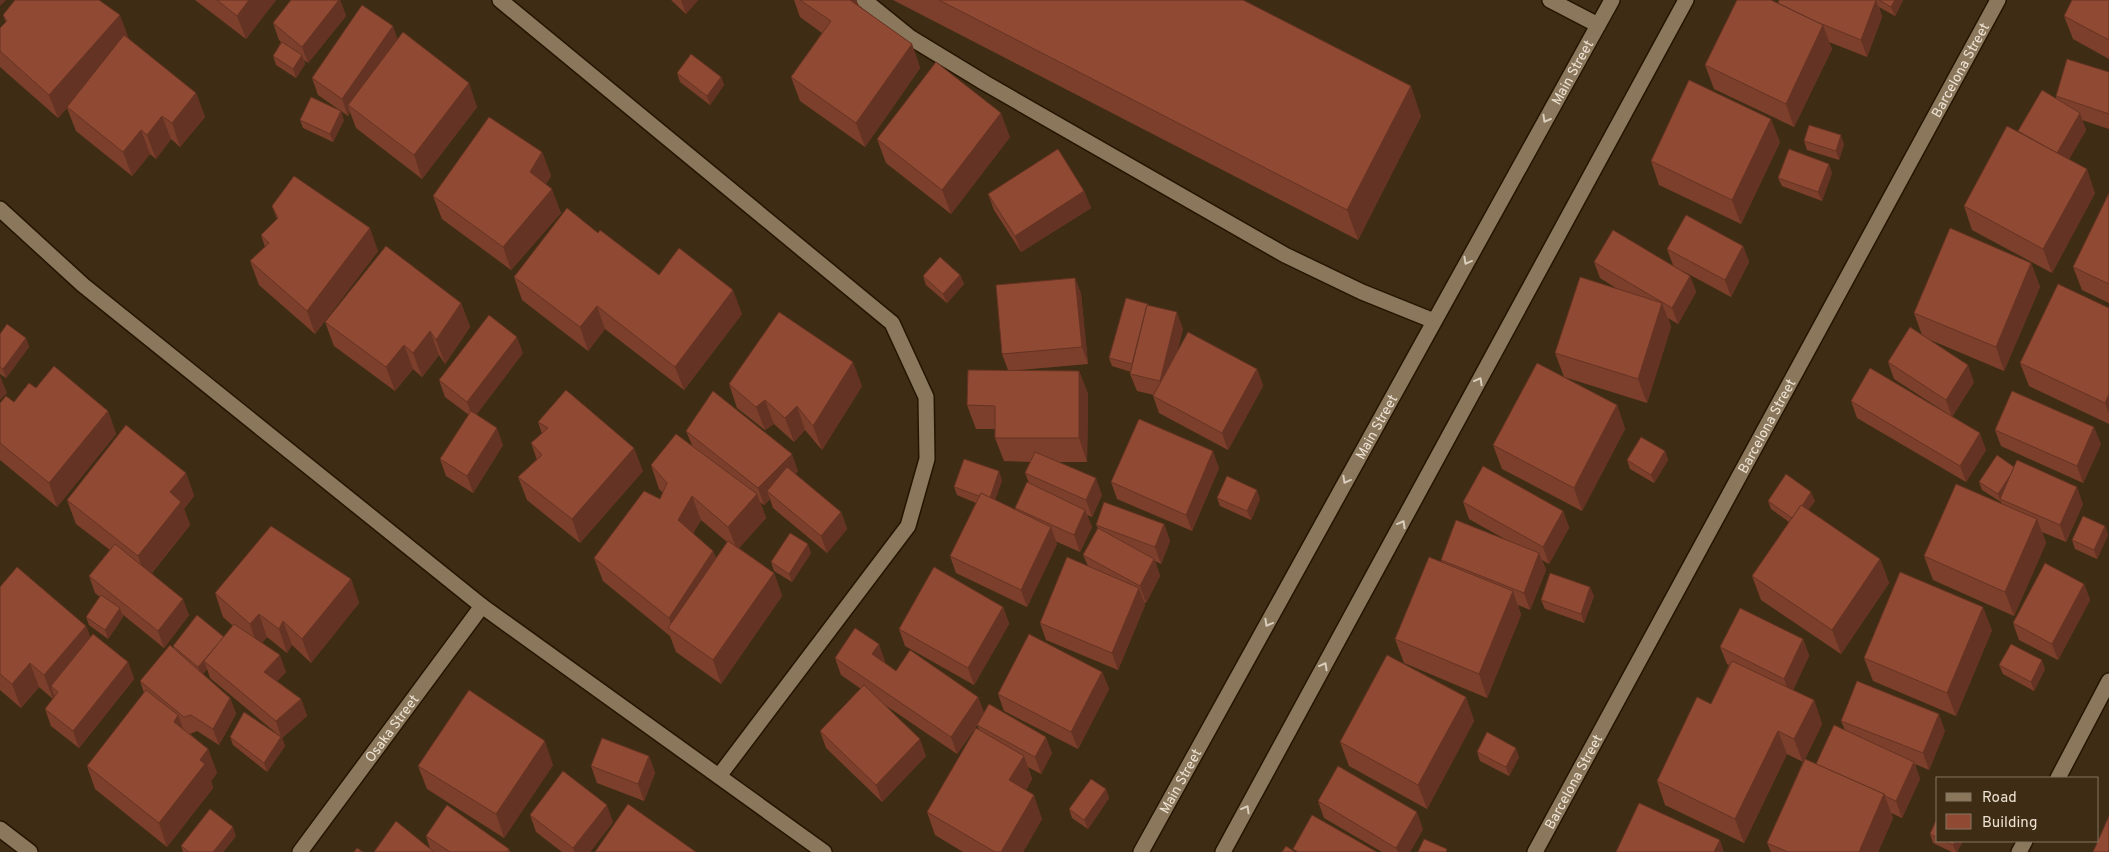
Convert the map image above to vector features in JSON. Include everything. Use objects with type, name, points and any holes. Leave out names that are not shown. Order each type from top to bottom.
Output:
[{"type":"street","points":[[500,0],[892,323],[926,398],[927,459],[908,526],[719,776]]},
{"type":"street","points":[[864,0],[911,38],[985,83],[1285,255],[1362,292],[1434,322]]},
{"type":"street","points":[[1550,0],[1598,25]]},
{"type":"street","name":"Main Street","points":[[1141,852],[1612,0]]},
{"type":"street","points":[[1223,852],[1686,0]]},
{"type":"street","name":"Barcelona Street","points":[[1535,852],[1998,0]]},
{"type":"street","points":[[0,209],[83,285],[482,606],[824,852]]},
{"type":"street","name":"Osaka Street","points":[[300,852],[482,606]]},
{"type":"street","points":[[2059,777],[2109,681]]},
{"type":"street","points":[[0,828],[30,852]]},
{"type":"building","points":[[15,0],[99,0],[120,15],[49,95],[0,51],[0,28],[7,21],[3,15]]},
{"type":"building","points":[[217,0],[249,0],[237,16]]},
{"type":"building","points":[[291,0],[339,0],[302,47],[273,23]]},
{"type":"building","points":[[800,0],[850,0],[912,44],[856,123],[791,77],[831,21]]},
{"type":"building","points":[[939,0],[1243,0],[1411,86],[1347,210]]},
{"type":"building","points":[[1737,0],[1771,0],[1823,25],[1786,104],[1705,65]]},
{"type":"building","points":[[1779,0],[1876,0],[1861,40],[1778,3]]},
{"type":"building","points":[[1879,0],[1895,0],[1891,7]]},
{"type":"building","points":[[2072,0],[2109,0],[2109,40],[2064,16]]},
{"type":"building","points":[[362,5],[393,26],[342,99],[312,78]]},
{"type":"building","points":[[403,32],[469,83],[414,155],[348,105]]},
{"type":"building","points":[[124,35],[196,93],[172,123],[162,116],[147,135],[141,130],[123,152],[67,107]]},
{"type":"building","points":[[282,42],[302,55],[293,69],[273,56]]},
{"type":"building","points":[[691,54],[721,77],[707,96],[677,73]]},
{"type":"building","points":[[2067,59],[2109,72],[2109,114],[2056,96]]},
{"type":"building","points":[[936,62],[1001,113],[942,190],[877,139]]},
{"type":"building","points":[[1689,80],[1771,119],[1732,200],[1651,161]]},
{"type":"building","points":[[2042,90],[2080,113],[2057,153],[2018,131]]},
{"type":"building","points":[[311,97],[341,111],[330,134],[300,120]]},
{"type":"building","points":[[489,117],[542,152],[530,172],[552,189],[503,247],[433,196]]},
{"type":"building","points":[[1809,125],[1841,135],[1836,151],[1804,141]]},
{"type":"building","points":[[2007,126],[2087,169],[2043,249],[1964,206]]},
{"type":"building","points":[[1058,149],[1084,191],[1015,236],[988,194]]},
{"type":"building","points":[[1789,149],[1829,164],[1818,192],[1778,178]]},
{"type":"building","points":[[294,176],[370,228],[307,311],[250,261],[269,243],[261,235],[278,218],[272,206]]},
{"type":"building","points":[[2109,193],[2109,284],[2073,267]]},
{"type":"building","points":[[567,208],[598,233],[600,230],[659,275],[679,248],[733,290],[675,367],[597,306],[580,327],[514,277]]},
{"type":"building","points":[[1686,215],[1743,246],[1725,280],[1667,249]]},
{"type":"building","points":[[1950,228],[2031,263],[1996,347],[1914,313]]},
{"type":"building","points":[[1613,230],[1690,276],[1672,308],[1594,262]]},
{"type":"building","points":[[386,246],[461,303],[436,340],[430,331],[413,353],[404,345],[386,367],[325,322]]},
{"type":"building","points":[[940,257],[960,275],[943,294],[923,276]]},
{"type":"building","points":[[1580,277],[1662,303],[1638,379],[1555,353]]},
{"type":"building","points":[[1075,278],[1082,347],[1002,354],[996,285]]},
{"type":"building","points":[[2058,284],[2109,308],[2109,394],[2105,403],[2020,363]]},
{"type":"building","points":[[1126,298],[1148,304],[1132,364],[1109,358]]},
{"type":"building","points":[[1147,305],[1177,312],[1160,381],[1130,374]]},
{"type":"building","points":[[779,312],[853,362],[813,426],[797,406],[785,418],[765,400],[756,407],[729,384]]},
{"type":"building","points":[[489,315],[517,337],[467,402],[439,380]]},
{"type":"building","points":[[7,324],[26,338],[3,369],[0,367],[0,334]]},
{"type":"building","points":[[1910,327],[1968,365],[1946,400],[1888,362]]},
{"type":"building","points":[[1188,332],[1257,369],[1222,433],[1153,396]]},
{"type":"building","points":[[1537,363],[1617,405],[1574,488],[1493,445]]},
{"type":"building","points":[[54,366],[108,411],[49,483],[0,443],[0,403],[6,396],[14,402],[29,383],[36,388]]},
{"type":"building","points":[[1870,368],[1980,433],[1960,466],[1851,401]]},
{"type":"building","points":[[968,370],[1079,371],[1079,438],[995,438],[995,406],[967,405]]},
{"type":"building","points":[[566,390],[634,448],[572,519],[518,477],[542,455],[531,443],[548,428],[538,422]]},
{"type":"building","points":[[713,391],[792,454],[758,488],[686,431]]},
{"type":"building","points":[[2012,391],[2094,427],[2077,466],[1995,430]]},
{"type":"building","points":[[471,411],[497,428],[467,476],[440,459]]},
{"type":"building","points":[[1139,419],[1213,451],[1186,515],[1111,482]]},
{"type":"building","points":[[126,425],[186,473],[170,492],[181,502],[138,556],[67,500]]},
{"type":"building","points":[[676,434],[757,494],[728,527],[692,496],[678,520],[713,551],[669,618],[594,558],[644,491],[660,499],[667,483],[651,465]]},
{"type":"building","points":[[1641,437],[1665,451],[1651,475],[1627,460]]},
{"type":"building","points":[[1035,452],[1096,478],[1086,500],[1025,473]]},
{"type":"building","points":[[1997,455],[2014,467],[1998,494],[1979,482]]},
{"type":"building","points":[[964,459],[999,471],[990,498],[981,493],[979,496],[954,487]]},
{"type":"building","points":[[2017,460],[2077,487],[2060,525],[2000,499]]},
{"type":"building","points":[[1483,466],[1563,511],[1543,547],[1463,502]]},
{"type":"building","points":[[787,467],[841,512],[821,536],[767,491]]},
{"type":"building","points":[[1786,474],[1811,492],[1792,518],[1768,501]]},
{"type":"building","points":[[1227,476],[1257,490],[1247,511],[1217,498]]},
{"type":"building","points":[[1027,482],[1085,510],[1074,535],[1015,508]]},
{"type":"building","points":[[1956,484],[2037,519],[2005,592],[1924,556]]},
{"type":"building","points":[[981,493],[1051,527],[1021,590],[950,556]]},
{"type":"building","points":[[1104,502],[1164,524],[1155,547],[1096,525]]},
{"type":"building","points":[[1801,505],[1880,559],[1832,630],[1752,576]]},
{"type":"building","points":[[2083,516],[2105,526],[2094,550],[2072,540]]},
{"type":"building","points":[[1456,520],[1539,553],[1524,593],[1441,560]]},
{"type":"building","points":[[271,526],[351,579],[302,639],[283,621],[279,629],[259,614],[250,624],[215,593]]},
{"type":"building","points":[[1098,528],[1154,559],[1140,586],[1083,555]]},
{"type":"building","points":[[790,533],[808,544],[789,574],[771,562]]},
{"type":"building","points":[[728,541],[774,573],[713,660],[668,628]]},
{"type":"building","points":[[115,544],[183,599],[158,631],[89,576]]},
{"type":"building","points":[[1067,557],[1139,588],[1112,653],[1040,623]]},
{"type":"building","points":[[1429,557],[1513,591],[1479,674],[1395,639]]},
{"type":"building","points":[[2045,563],[2084,584],[2052,644],[2013,623]]},
{"type":"building","points":[[17,567],[86,626],[44,675],[30,663],[12,684],[0,674],[0,587]]},
{"type":"building","points":[[934,567],[1003,607],[968,668],[899,629]]},
{"type":"building","points":[[1900,572],[1983,607],[1947,693],[1864,658]]},
{"type":"building","points":[[1550,573],[1590,587],[1581,614],[1541,600]]},
{"type":"building","points":[[101,595],[120,608],[105,630],[86,617]]},
{"type":"building","points":[[1740,608],[1803,639],[1784,679],[1720,647]]},
{"type":"building","points":[[197,615],[224,637],[198,667],[173,646]]},
{"type":"building","points":[[234,624],[280,655],[264,672],[301,699],[276,721],[204,661]]},
{"type":"building","points":[[855,628],[879,644],[872,654],[896,671],[910,650],[978,697],[951,737],[835,658]]},
{"type":"building","points":[[93,634],[128,662],[73,731],[45,709],[58,692],[51,686]]},
{"type":"building","points":[[1029,634],[1102,672],[1071,732],[998,694]]},
{"type":"building","points":[[2011,644],[2042,660],[2031,682],[1999,665]]},
{"type":"building","points":[[170,645],[230,698],[213,729],[191,715],[184,717],[140,681]]},
{"type":"building","points":[[1387,655],[1466,697],[1418,785],[1340,742]]},
{"type":"building","points":[[1732,661],[1814,700],[1794,739],[1778,731],[1735,819],[1657,781],[1697,697],[1711,704]]},
{"type":"building","points":[[1857,681],[1939,714],[1923,753],[1841,721]]},
{"type":"building","points":[[864,685],[920,739],[876,785],[820,731]]},
{"type":"building","points":[[146,690],[178,715],[174,722],[208,749],[200,760],[205,764],[159,823],[87,766]]},
{"type":"building","points":[[469,690],[545,741],[496,814],[418,766]]},
{"type":"building","points":[[989,704],[1046,737],[1035,757],[977,725]]},
{"type":"building","points":[[244,712],[281,737],[264,763],[230,737]]},
{"type":"building","points":[[1834,725],[1914,762],[1896,801],[1816,764]]},
{"type":"building","points":[[976,728],[1024,756],[1009,780],[1034,795],[1001,852],[995,852],[927,812]]},
{"type":"building","points":[[1487,732],[1516,748],[1506,767],[1477,752]]},
{"type":"building","points":[[602,738],[649,756],[638,784],[591,766]]},
{"type":"building","points":[[1805,759],[1884,794],[1859,852],[1788,852],[1767,843]]},
{"type":"building","points":[[1338,766],[1417,812],[1396,848],[1318,801]]},
{"type":"building","points":[[563,771],[607,805],[573,848],[530,815]]},
{"type":"building","points":[[1091,779],[1106,789],[1084,820],[1069,809]]},
{"type":"building","points":[[1639,803],[1720,840],[1714,852],[1616,852]]},
{"type":"building","points":[[628,804],[696,852],[595,852]]},
{"type":"building","points":[[447,805],[509,849],[507,852],[450,852],[426,836]]},
{"type":"building","points":[[210,809],[233,827],[213,852],[189,852],[181,846]]},
{"type":"building","points":[[1312,815],[1377,852],[1298,852],[1293,849]]},
{"type":"building","points":[[2109,816],[2109,852],[2093,852]]},
{"type":"building","points":[[1936,820],[1936,837],[1930,834]]},
{"type":"building","points":[[396,821],[434,852],[374,852]]},
{"type":"building","points":[[1424,839],[1447,849],[1446,852],[1418,852]]},
{"type":"building","points":[[1286,846],[1295,852],[1282,852]]},
{"type":"building","points":[[357,848],[363,852],[354,852]]}]
